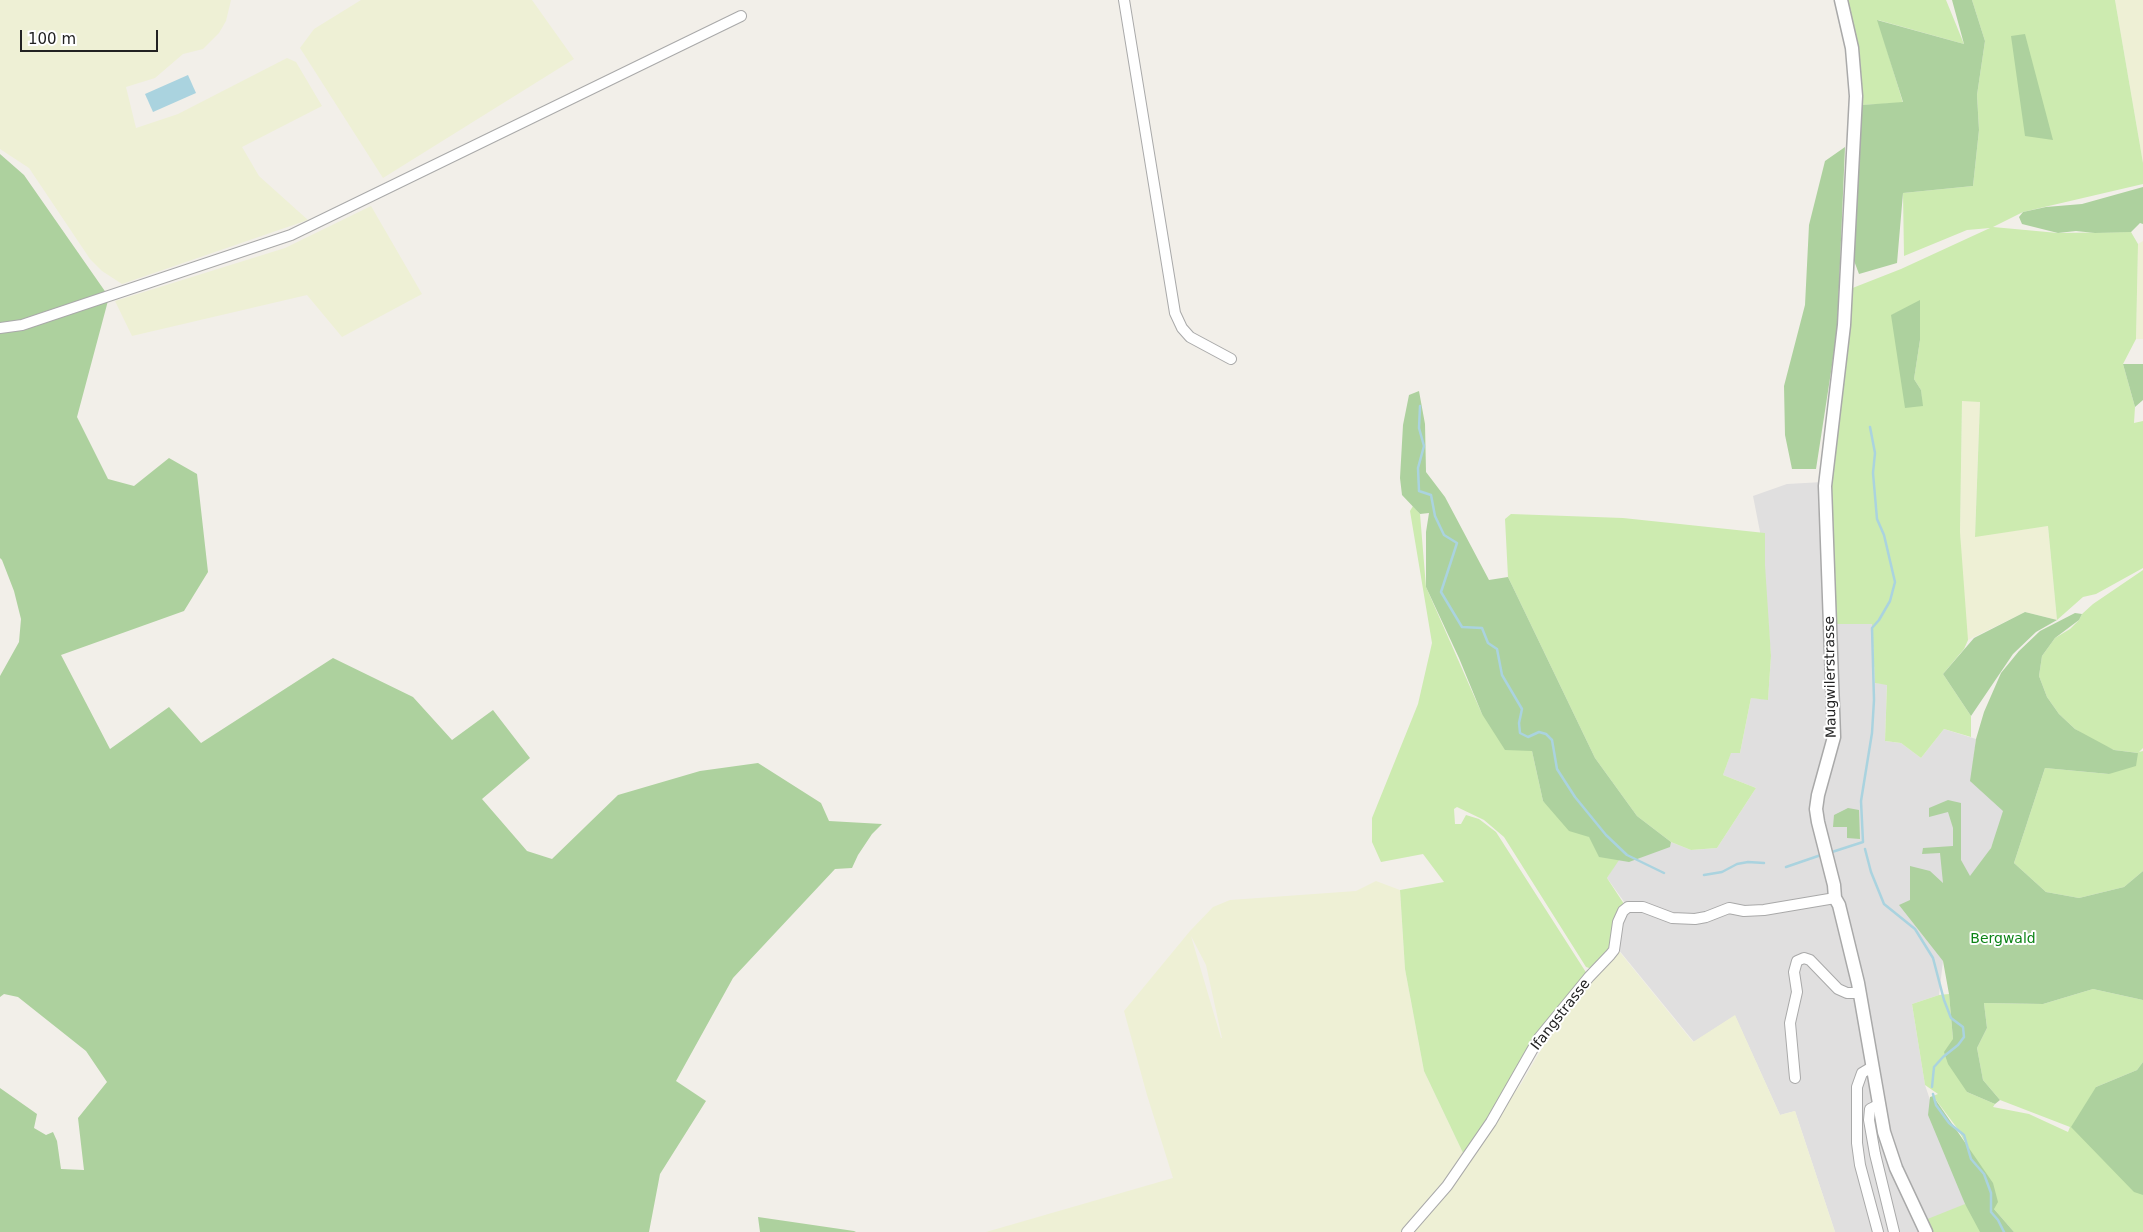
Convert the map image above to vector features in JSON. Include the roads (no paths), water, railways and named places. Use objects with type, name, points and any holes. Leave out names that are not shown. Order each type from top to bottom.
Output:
[{"type":"street","points":[[1124,0],[1175,313],[1182,328],[1190,337],[1231,360]]},
{"type":"street","name":"Maugwilerstrasse","points":[[1841,0],[1852,48],[1856,96],[1841,363],[1828,450],[1825,486],[1834,728],[1832,748],[1818,795],[1816,809],[1834,885],[1835,898],[1843,921],[1859,993],[1878,1105],[1889,1151],[1926,1232]]},
{"type":"street","points":[[0,328],[22,325],[291,235],[741,16]]},
{"type":"street","name":"Ifangstrasse","points":[[1407,1232],[1447,1186],[1491,1122],[1539,1038],[1614,950],[1618,922],[1623,911],[1628,907],[1637,906],[1665,916],[1694,919],[1706,917],[1730,908],[1744,911],[1764,910],[1835,898]]},
{"type":"street","points":[[1795,1078],[1790,1023],[1797,992],[1794,972],[1797,961],[1804,958],[1810,960],[1838,989],[1847,993],[1859,993]]},
{"type":"street","points":[[1872,1067],[1864,1070],[1857,1087],[1857,1143],[1860,1165],[1878,1232]]},
{"type":"street","points":[[1878,1105],[1870,1109],[1870,1120],[1875,1154],[1894,1232]]},
{"type":"water","points":[[188,75],[196,93],[153,112],[145,94]]},
{"type":"waterway","points":[[1420,406],[1419,428],[1424,446],[1418,468],[1419,491],[1431,495],[1435,516],[1444,535],[1457,543],[1441,592],[1462,627],[1482,628],[1488,643],[1497,649],[1502,675],[1522,709],[1519,723],[1520,733],[1528,737],[1539,732],[1546,734],[1552,740],[1557,769],[1575,797],[1606,835],[1627,855],[1664,873]]},
{"type":"waterway","points":[[1832,852],[1863,842],[1861,801],[1872,733],[1874,700],[1872,628],[1890,601],[1895,582],[1884,535],[1877,519],[1873,473],[1875,453],[1870,427]]},
{"type":"waterway","points":[[1865,849],[1871,872],[1884,904],[1915,929],[1933,958],[1944,1000],[1951,1018],[1963,1027],[1964,1037],[1934,1067],[1932,1087]]},
{"type":"waterway","points":[[1786,867],[1821,855]]},
{"type":"waterway","points":[[1704,875],[1722,872],[1737,864],[1748,862],[1764,863]]},
{"type":"waterway","points":[[1933,1094],[1936,1105],[1949,1123],[1964,1135],[1971,1159],[1984,1174],[1991,1193],[1991,1212],[1998,1220],[2004,1232]]},
{"type":"park label","name":"Bergwald","points":[[2003,939]]}]
